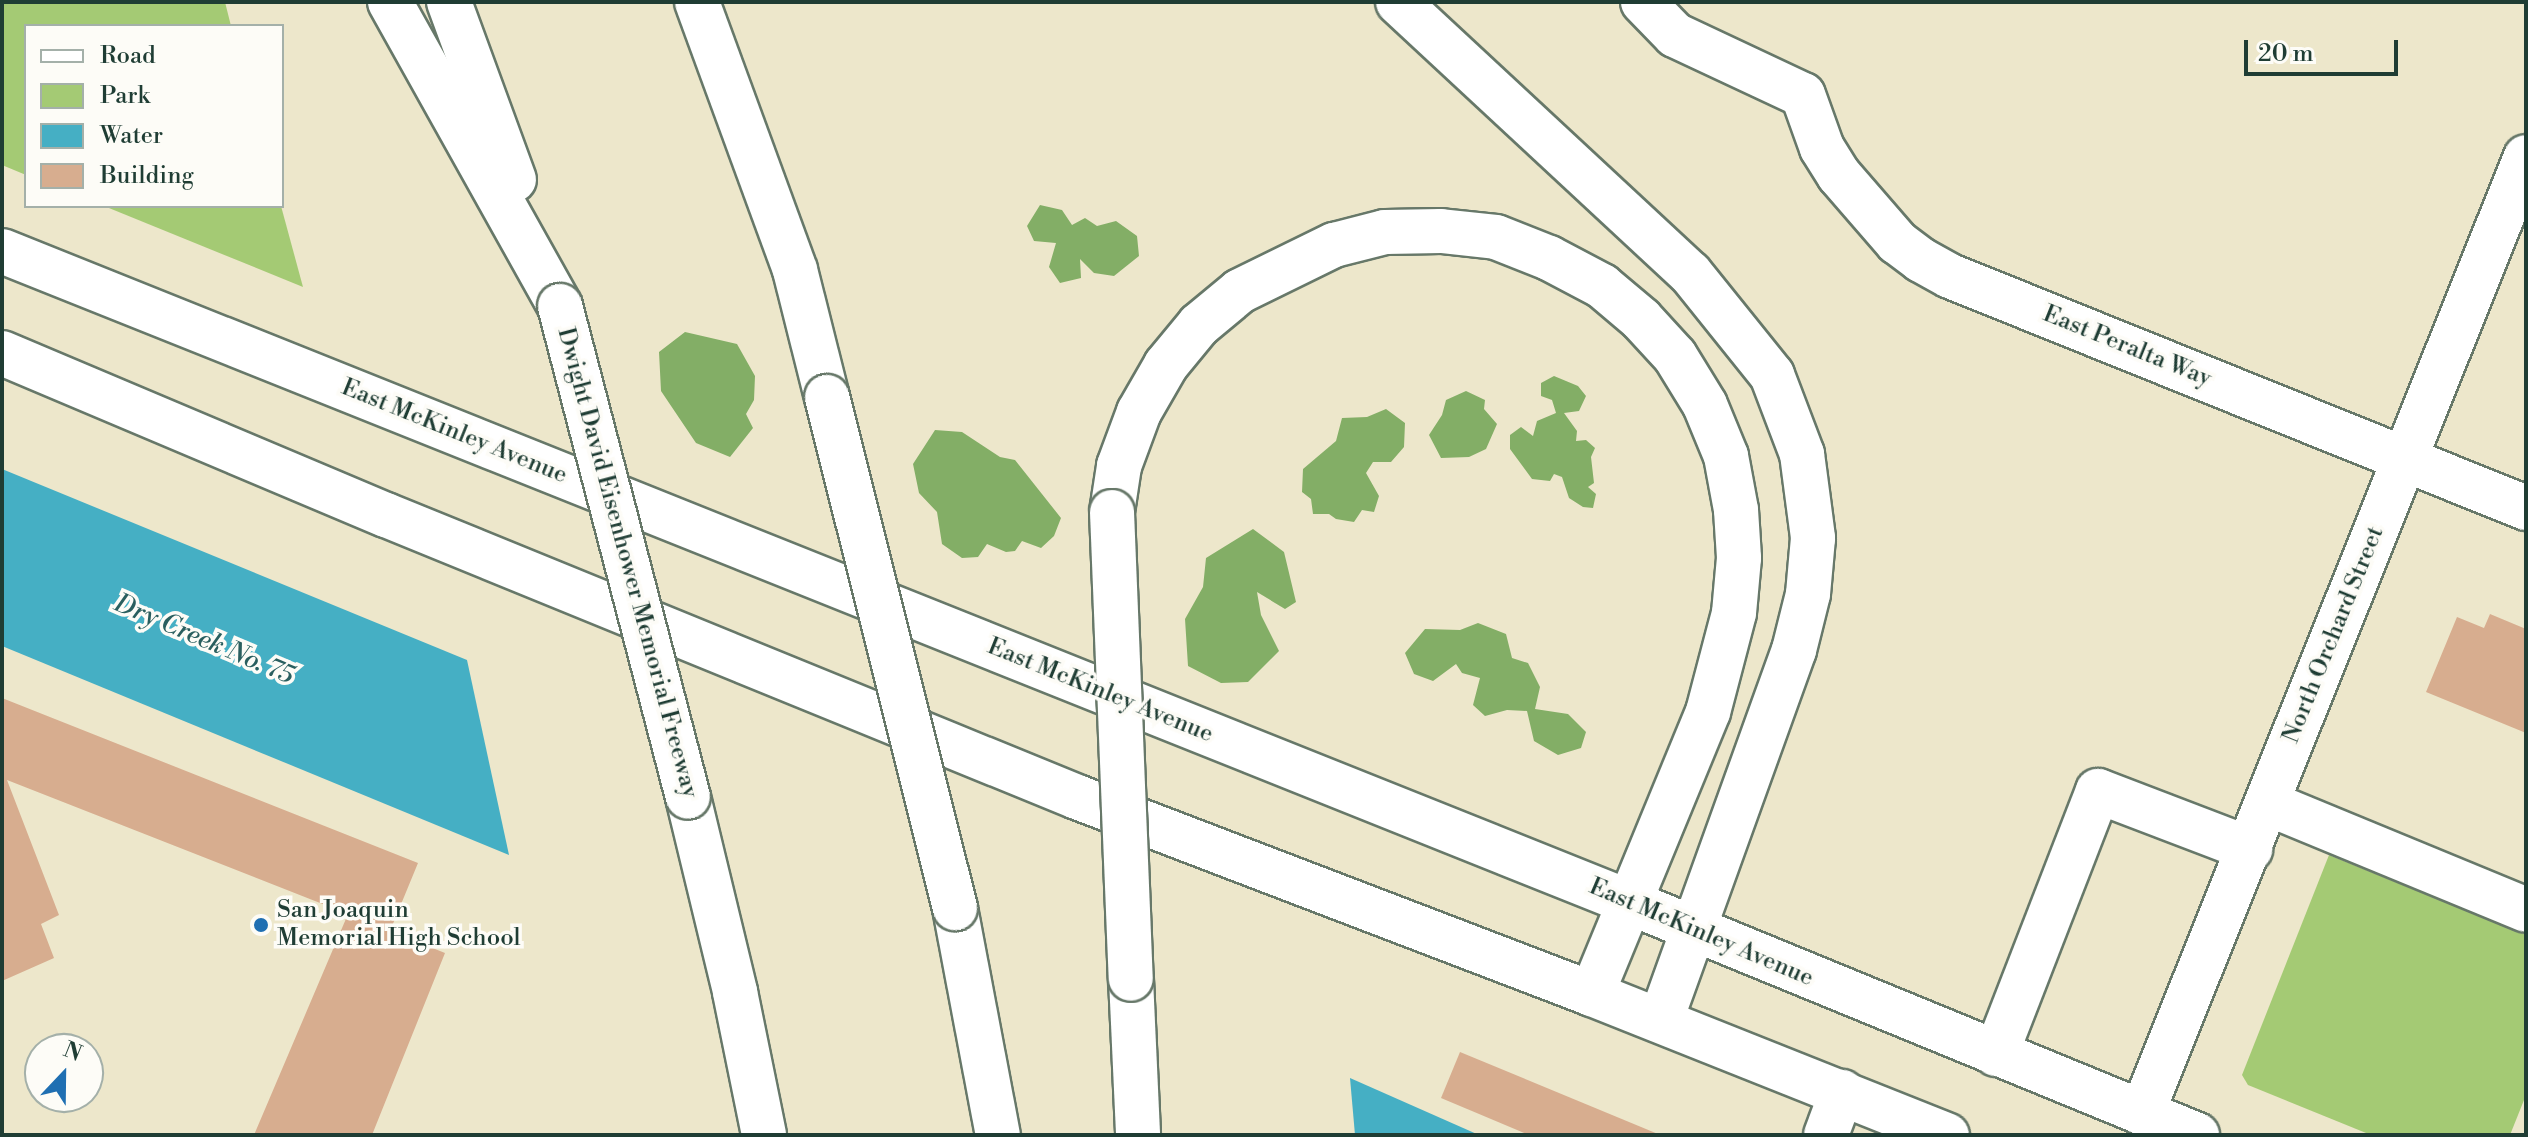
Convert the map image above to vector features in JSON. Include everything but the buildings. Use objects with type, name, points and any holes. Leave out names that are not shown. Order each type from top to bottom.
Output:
[{"type":"main road","points":[[390,2],[560,306]]},
{"type":"main road","name":"Dwight David Eisenhower Memorial Freeway","points":[[449,2],[560,306],[688,797],[735,992],[764,1135]]},
{"type":"main road","points":[[697,2],[795,270],[955,908],[998,1135]]},
{"type":"main road","points":[[1398,2],[1690,273],[1772,375],[1802,454],[1813,538],[1808,594],[1794,650],[1661,1020]]},
{"type":"main road","name":"East Peralta Way","points":[[1643,2],[1675,35],[1803,95],[1822,148],[1839,175],[1897,242],[1921,260],[1950,276],[2526,508]]},
{"type":"main road","name":"North Orchard Street","points":[[2142,1113],[2526,157]]},
{"type":"main road","points":[[1138,1135],[1112,512],[1119,466],[1139,412],[1166,365],[1199,325],[1240,291],[1334,245],[1385,232],[1441,231],[1496,237],[1549,258],[1602,286],[1641,319],[1675,356],[1705,405],[1726,456],[1736,510],[1739,558],[1734,613],[1708,712],[1592,994]]},
{"type":"main road","name":"East McKinley Avenue","points":[[2,251],[1629,902],[1693,931],[2197,1135]]},
{"type":"main road","points":[[2,353],[386,515],[1077,797],[1661,1020],[1947,1135]]},
{"type":"main road","points":[[1996,1054],[2098,791],[2250,849]]},
{"type":"main road","points":[[2267,803],[2526,910]]},
{"type":"main road","points":[[1826,1135],[1842,1092]]},
{"type":"green space","points":[[2,2],[225,2],[230,24],[24,24],[24,174],[2,165]]},
{"type":"green space","points":[[1040,205],[1062,210],[1072,225],[1085,218],[1097,226],[1116,221],[1137,236],[1139,256],[1114,276],[1094,273],[1080,259],[1081,278],[1060,283],[1049,267],[1056,243],[1034,241],[1027,226]]},
{"type":"green space","points":[[109,208],[282,208],[303,287]]},
{"type":"green space","points":[[685,332],[737,344],[755,376],[754,400],[746,414],[753,428],[730,457],[696,443],[661,391],[659,352]]},
{"type":"green space","points":[[1554,376],[1578,386],[1586,396],[1579,411],[1564,413],[1577,431],[1576,441],[1586,440],[1595,448],[1591,457],[1594,483],[1588,487],[1596,494],[1593,508],[1583,507],[1569,498],[1562,477],[1554,474],[1550,481],[1532,479],[1510,449],[1510,435],[1521,427],[1533,436],[1537,421],[1556,413],[1552,400],[1541,396],[1541,383]]},
{"type":"green space","points":[[1466,391],[1485,400],[1484,409],[1497,424],[1486,449],[1469,457],[1441,458],[1429,435],[1442,415],[1446,400]]},
{"type":"green space","points":[[1386,409],[1405,423],[1404,447],[1391,462],[1373,462],[1366,473],[1379,496],[1374,512],[1362,510],[1354,522],[1336,519],[1329,514],[1313,514],[1311,499],[1302,492],[1303,469],[1336,441],[1342,418],[1367,417]]},
{"type":"green space","points":[[935,430],[962,432],[1000,457],[1015,460],[1061,518],[1054,536],[1041,548],[1022,541],[1015,551],[1006,552],[987,544],[978,557],[962,558],[942,544],[937,512],[919,493],[913,464]]},
{"type":"green space","points":[[1253,529],[1284,552],[1296,602],[1285,609],[1257,592],[1261,615],[1279,651],[1248,682],[1221,683],[1188,666],[1185,619],[1203,587],[1206,558]]},
{"type":"green space","points":[[1478,623],[1506,634],[1512,658],[1528,663],[1540,687],[1535,709],[1568,714],[1586,732],[1581,748],[1558,755],[1534,741],[1527,711],[1507,710],[1485,716],[1473,705],[1480,678],[1462,673],[1456,664],[1433,681],[1414,674],[1405,653],[1425,629],[1460,630]]},
{"type":"green space","points":[[2329,855],[2526,935],[2526,1095],[2510,1135],[2371,1135],[2248,1085],[2242,1075]]},
{"type":"water","name":"Dry Creek No. 75","points":[[2,469],[467,660],[509,855],[2,646]]},
{"type":"water","points":[[1350,1078],[1479,1135],[1355,1135]]},
{"type":"place","name":"San Joaquin Memorial High School","points":[[261,925]]}]
